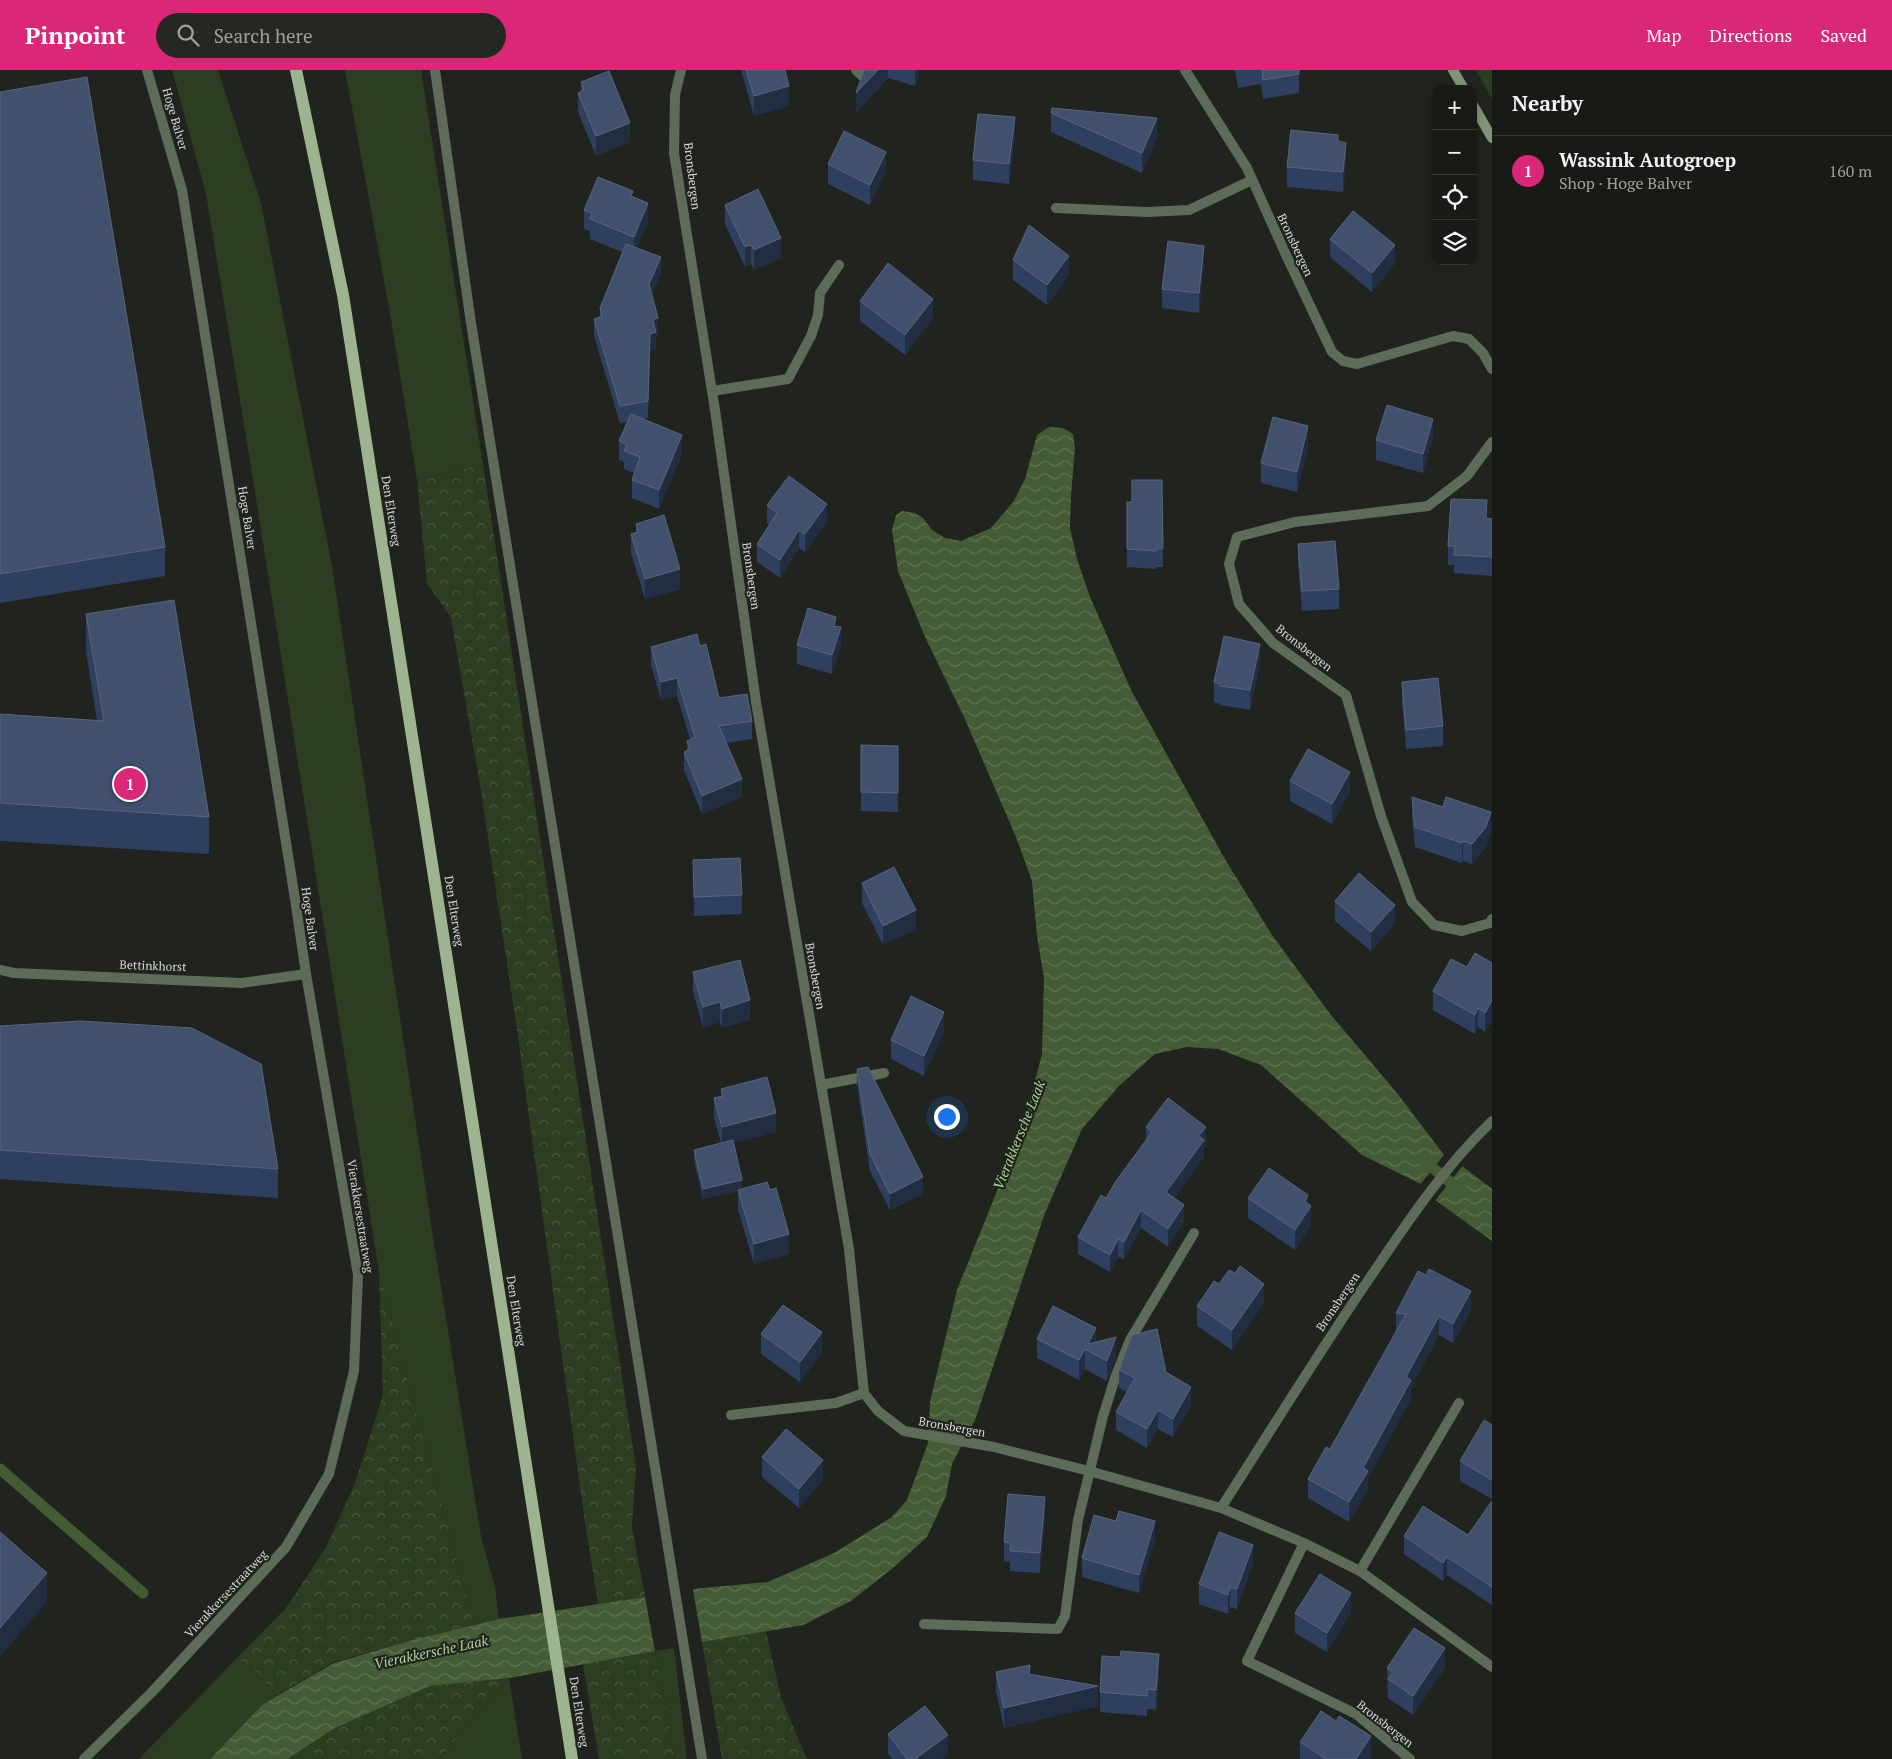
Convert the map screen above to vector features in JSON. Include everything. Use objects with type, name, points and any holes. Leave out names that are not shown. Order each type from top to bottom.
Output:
[{"type":"main road","name":"Den Elterweg","points":[[296,70],[344,295],[572,1759]]},
{"type":"street","name":"Hoge Balver","points":[[147,70],[182,190],[306,974]]},
{"type":"street","points":[[435,70],[471,323],[702,1759]]},
{"type":"street","name":"Bronsbergen","points":[[680,70],[675,95],[674,153],[712,391],[756,702],[849,1249],[864,1393],[878,1411],[904,1431],[994,1447],[1089,1471],[1221,1508],[1304,1543],[1360,1571],[1492,1667]]},
{"type":"street","points":[[856,70],[868,81]]},
{"type":"street","name":"Bronsbergen","points":[[1185,70],[1247,168],[1332,352],[1343,361],[1357,364],[1453,336],[1469,340],[1483,353],[1492,369]]},
{"type":"street","points":[[1453,70],[1462,85]]},
{"type":"street","points":[[1477,113],[1492,138]]},
{"type":"street","points":[[1056,208],[1147,212],[1190,210],[1252,180]]},
{"type":"street","points":[[712,391],[788,379],[811,336],[818,315],[820,293],[839,265]]},
{"type":"street","name":"Bronsbergen","points":[[1492,442],[1467,476],[1428,506],[1295,522],[1237,537],[1229,564],[1239,604],[1273,643],[1346,695],[1381,816],[1412,902],[1434,925],[1462,932],[1490,922],[1492,919]]},
{"type":"street","name":"Bettinkhorst","points":[[0,970],[14,973],[242,983],[306,974]]},
{"type":"street","name":"Vierakkersestraatweg","points":[[84,1759],[153,1691],[286,1547],[330,1474],[354,1371],[358,1275],[306,974]]},
{"type":"street","points":[[821,1085],[884,1073]]},
{"type":"street","name":"Bronsbergen","points":[[1221,1508],[1327,1341],[1416,1210],[1465,1146],[1492,1121]]},
{"type":"street","points":[[924,1624],[1058,1629],[1066,1616],[1078,1520],[1113,1383],[1130,1340],[1194,1233]]},
{"type":"street","points":[[731,1416],[836,1403],[864,1393]]},
{"type":"street","points":[[1360,1571],[1459,1403]]},
{"type":"street","name":"Bronsbergen","points":[[1304,1543],[1247,1661],[1356,1714],[1410,1759]]},
{"type":"green space","points":[[172,70],[218,70],[261,203],[332,566],[433,1237],[481,1536],[495,1587],[499,1619],[474,1625],[379,1272],[206,194]]},
{"type":"green space","points":[[345,70],[421,70],[483,464],[417,480],[390,313]]},
{"type":"green space","points":[[1476,70],[1492,70],[1492,99]]},
{"type":"green space","points":[[483,464],[636,1468],[632,1526],[645,1597],[598,1604],[584,1516],[517,1030],[481,791],[451,618],[427,583],[417,480]]},
{"type":"green space","points":[[379,1272],[474,1625],[334,1662],[277,1695],[248,1664],[236,1659],[286,1608],[325,1549],[355,1483],[383,1395]]},
{"type":"green space","points":[[766,1631],[781,1697],[808,1759],[722,1759],[702,1642]]},
{"type":"green space","points":[[674,1648],[687,1759],[675,1759],[655,1651]]},
{"type":"green space","points":[[655,1651],[675,1759],[599,1759],[583,1664]]},
{"type":"green space","points":[[236,1659],[248,1664],[277,1695],[263,1704],[210,1759],[139,1759]]},
{"type":"green space","points":[[509,1678],[522,1759],[438,1759]]},
{"type":"green space","points":[[509,1678],[438,1759],[287,1759],[335,1728],[430,1686]]},
{"type":"water","points":[[1049,427],[1063,428],[1073,434],[1075,447],[1070,528],[1077,559],[1090,597],[1131,690],[1226,861],[1272,935],[1331,1015],[1397,1093],[1444,1155],[1421,1184],[1362,1155],[1261,1065],[1218,1049],[1187,1047],[1155,1054],[1119,1086],[1082,1129],[1045,1213],[975,1420],[952,1464],[946,1496],[927,1537],[893,1568],[851,1601],[803,1625],[702,1642],[693,1589],[768,1582],[834,1553],[892,1517],[907,1500],[928,1443],[930,1402],[957,1290],[1023,1127],[1042,1054],[1044,978],[1037,936],[1032,881],[1016,837],[964,717],[925,637],[898,571],[892,530],[896,515],[902,511],[915,513],[923,518],[932,530],[945,538],[961,541],[991,528],[1014,501],[1025,479],[1037,435]]},
{"type":"water","points":[[1462,1166],[1492,1189],[1492,1241],[1435,1200]]},
{"type":"water","points":[[645,1597],[655,1651],[509,1678],[430,1686],[335,1728],[287,1759],[210,1759],[263,1704],[334,1663],[412,1640],[499,1619]]},
{"type":"pier","points":[[1446,1153],[1446,1156],[1423,1186],[1419,1186]]},
{"type":"pier","points":[[1462,1163],[1464,1164],[1434,1202],[1433,1198]]},
{"type":"building","points":[[746,70],[785,70],[789,86],[754,96]]},
{"type":"building","points":[[864,70],[878,70],[856,93]]},
{"type":"building","points":[[1262,70],[1299,70],[1299,74],[1263,80]]},
{"type":"building","points":[[609,71],[630,123],[596,136],[578,93],[584,90],[581,82]]},
{"type":"building","points":[[87,77],[165,547],[0,574],[0,92]]},
{"type":"building","points":[[1052,108],[1157,118],[1142,153],[1051,113]]},
{"type":"building","points":[[978,114],[1015,117],[1009,164],[973,160]]},
{"type":"building","points":[[1291,130],[1338,135],[1338,141],[1346,143],[1343,172],[1287,167]]},
{"type":"building","points":[[844,131],[886,152],[870,185],[828,164]]},
{"type":"building","points":[[598,177],[633,191],[631,196],[648,203],[634,237],[590,219],[592,213],[584,210]]},
{"type":"building","points":[[758,189],[781,238],[754,250],[751,245],[745,247],[725,205]]},
{"type":"building","points":[[1353,211],[1395,245],[1372,273],[1330,239]]},
{"type":"building","points":[[1029,225],[1069,256],[1047,285],[1013,260]]},
{"type":"building","points":[[1168,241],[1204,246],[1199,293],[1162,289]]},
{"type":"building","points":[[626,244],[661,257],[649,284],[658,318],[653,320],[656,332],[650,334],[648,401],[620,406],[594,319],[602,316],[600,308]]},
{"type":"building","points":[[888,263],[933,299],[905,335],[860,301]]},
{"type":"building","points":[[1387,405],[1433,419],[1423,454],[1376,440]]},
{"type":"building","points":[[631,414],[682,435],[659,490],[632,480],[640,457],[624,451],[627,445],[619,441]]},
{"type":"building","points":[[1273,417],[1308,426],[1297,472],[1261,463]]},
{"type":"building","points":[[789,476],[827,504],[805,534],[799,530],[780,560],[757,544],[777,513],[767,505]]},
{"type":"building","points":[[1132,480],[1162,480],[1163,549],[1156,549],[1156,551],[1127,549],[1127,502],[1132,502]]},
{"type":"building","points":[[1451,499],[1487,500],[1486,518],[1492,519],[1492,557],[1454,555],[1455,546],[1448,546]]},
{"type":"building","points":[[664,515],[680,569],[645,579],[631,534],[638,532],[636,524]]},
{"type":"building","points":[[1335,541],[1339,589],[1302,591],[1298,544]]},
{"type":"building","points":[[174,600],[209,817],[0,803],[0,714],[104,721],[86,614]]},
{"type":"building","points":[[808,608],[836,617],[834,626],[841,627],[832,655],[797,645]]},
{"type":"building","points":[[697,634],[700,646],[706,644],[719,698],[747,694],[752,721],[719,726],[742,779],[702,796],[684,752],[690,749],[687,741],[695,737],[677,678],[661,682],[651,647]]},
{"type":"building","points":[[1224,636],[1260,644],[1250,690],[1220,686],[1220,684],[1214,682]]},
{"type":"building","points":[[1438,678],[1443,726],[1406,730],[1402,682]]},
{"type":"building","points":[[861,745],[898,746],[898,793],[861,792]]},
{"type":"building","points":[[1308,749],[1350,772],[1332,804],[1290,781]]},
{"type":"building","points":[[1412,797],[1443,807],[1446,797],[1491,812],[1486,827],[1472,844],[1463,841],[1462,843],[1415,827]]},
{"type":"building","points":[[740,858],[742,895],[694,897],[693,860]]},
{"type":"building","points":[[894,867],[916,910],[883,926],[862,883]]},
{"type":"building","points":[[1359,873],[1395,905],[1371,932],[1335,901]]},
{"type":"building","points":[[1475,953],[1492,963],[1492,1001],[1485,1013],[1478,1008],[1475,1015],[1433,991],[1451,959],[1467,967]]},
{"type":"building","points":[[740,960],[750,1000],[722,1009],[720,1002],[703,1007],[693,972]]},
{"type":"building","points":[[911,996],[944,1012],[924,1056],[891,1040]]},
{"type":"building","points":[[81,1021],[192,1028],[261,1064],[278,1169],[0,1150],[0,1026]]},
{"type":"building","points":[[868,1067],[923,1177],[890,1194],[870,1154],[857,1069]]},
{"type":"building","points":[[767,1077],[776,1113],[722,1127],[714,1098],[723,1096],[721,1089]]},
{"type":"building","points":[[1168,1098],[1206,1127],[1199,1136],[1204,1140],[1166,1192],[1184,1205],[1168,1229],[1141,1210],[1124,1242],[1118,1239],[1110,1255],[1078,1237],[1101,1195],[1106,1198],[1116,1181],[1152,1132],[1146,1127]]},
{"type":"building","points":[[733,1140],[742,1180],[703,1189],[694,1150]]},
{"type":"building","points":[[1269,1168],[1308,1195],[1305,1201],[1311,1206],[1295,1230],[1248,1198]]},
{"type":"building","points":[[767,1182],[770,1190],[776,1188],[789,1234],[754,1244],[738,1190]]},
{"type":"building","points":[[1240,1266],[1264,1284],[1232,1330],[1197,1306],[1214,1281],[1219,1284],[1229,1270],[1235,1273]]},
{"type":"building","points":[[1429,1269],[1471,1291],[1453,1324],[1439,1316],[1406,1377],[1411,1380],[1363,1468],[1368,1471],[1349,1502],[1308,1479],[1326,1447],[1330,1449],[1406,1314],[1396,1313],[1418,1271],[1426,1275]]},
{"type":"building","points":[[783,1305],[822,1332],[800,1362],[761,1334]]},
{"type":"building","points":[[1053,1306],[1096,1328],[1088,1344],[1116,1337],[1107,1361],[1085,1349],[1079,1360],[1037,1339]]},
{"type":"building","points":[[1157,1329],[1166,1372],[1191,1387],[1173,1419],[1158,1410],[1147,1429],[1116,1412],[1135,1378],[1119,1370],[1132,1335]]},
{"type":"building","points":[[1484,1420],[1492,1425],[1492,1480],[1460,1461]]},
{"type":"building","points":[[786,1429],[823,1460],[799,1489],[762,1457]]},
{"type":"building","points":[[1008,1494],[1045,1497],[1040,1553],[1010,1551],[1011,1543],[1004,1542]]},
{"type":"building","points":[[1492,1501],[1492,1587],[1447,1557],[1443,1563],[1404,1536],[1423,1506],[1468,1535]]},
{"type":"building","points":[[1119,1511],[1155,1521],[1139,1575],[1082,1558],[1094,1515],[1116,1521]]},
{"type":"building","points":[[0,1532],[47,1573],[0,1628]]},
{"type":"building","points":[[1219,1532],[1253,1545],[1237,1589],[1230,1587],[1228,1595],[1199,1584]]},
{"type":"building","points":[[1320,1574],[1351,1593],[1327,1633],[1295,1613]]},
{"type":"building","points":[[1414,1628],[1445,1648],[1413,1696],[1388,1679],[1393,1672],[1387,1668]]},
{"type":"building","points":[[1121,1651],[1159,1654],[1156,1690],[1147,1689],[1147,1696],[1100,1692],[1102,1656],[1120,1657]]},
{"type":"building","points":[[1030,1665],[1029,1674],[1098,1686],[1004,1708],[996,1672]]},
{"type":"building","points":[[925,1706],[948,1735],[915,1759],[907,1759],[888,1734]]},
{"type":"building","points":[[1321,1711],[1336,1721],[1339,1716],[1371,1736],[1356,1759],[1326,1759],[1300,1742]]},
{"type":"waterway","name":"Vierakkersche Laak","points":[[1423,1160],[1461,1191]]},
{"type":"waterway","points":[[0,1469],[143,1593]]},
{"type":"place","name":"Wassink Autogroep","points":[[130,784]]}]
